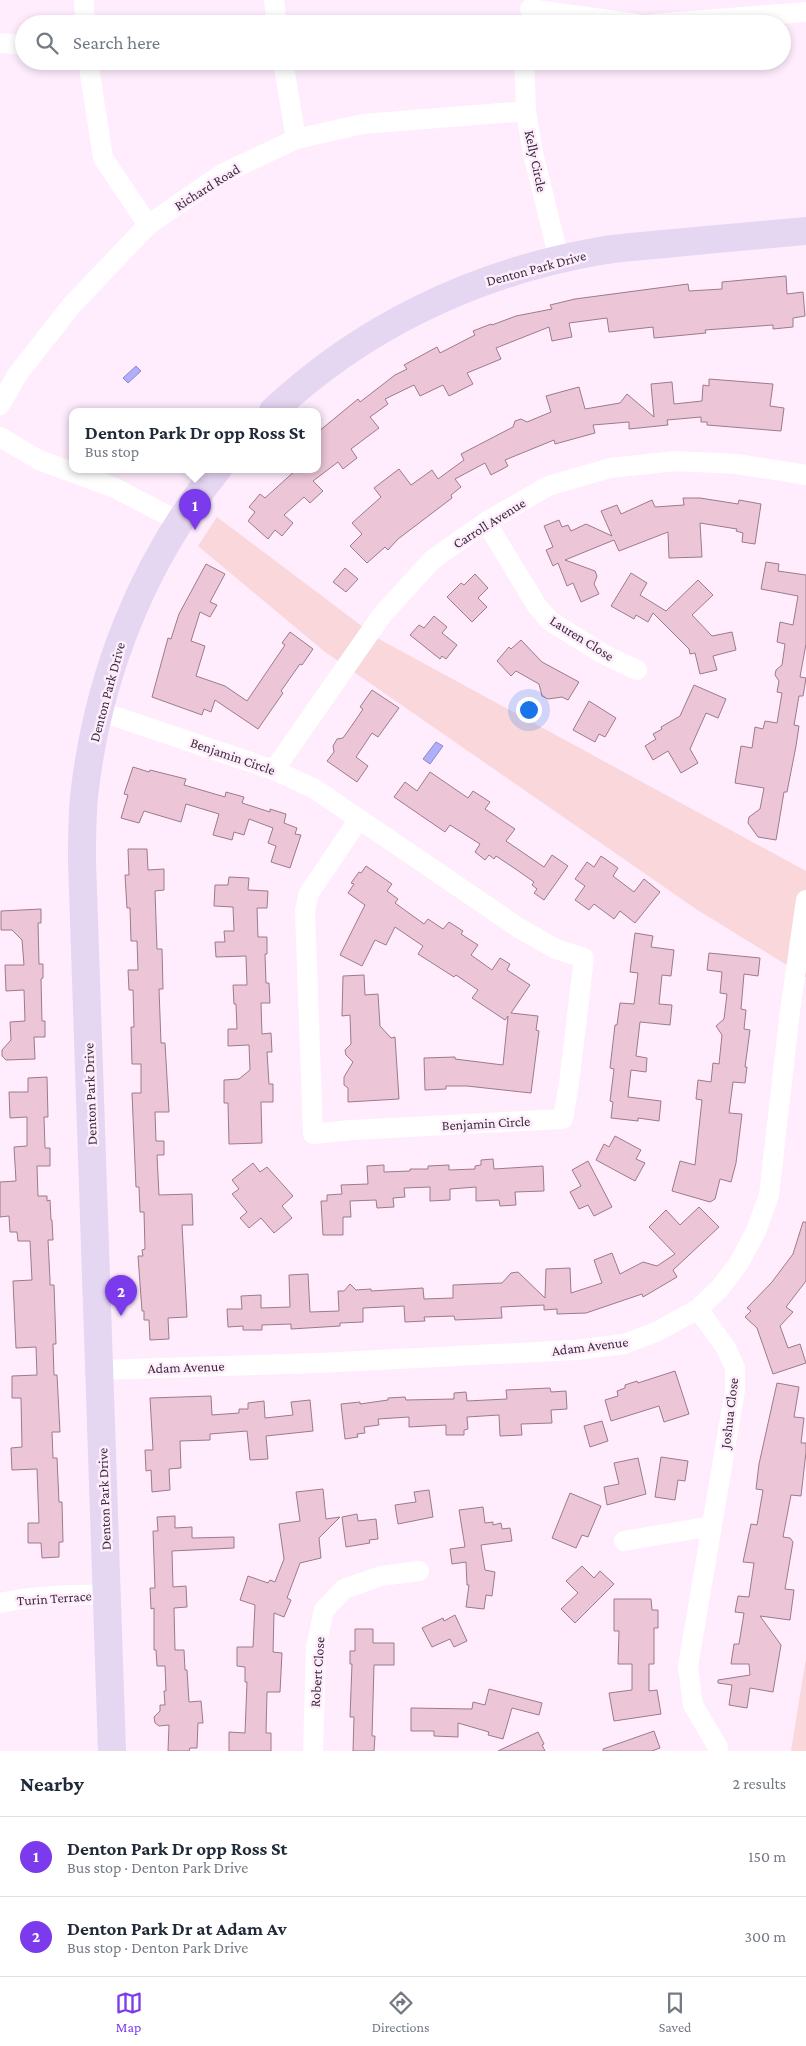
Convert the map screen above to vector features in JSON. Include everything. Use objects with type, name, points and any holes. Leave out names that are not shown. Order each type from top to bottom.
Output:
[{"type":"main road","name":"Denton Park Drive","points":[[276,408],[323,367],[383,328],[445,296],[504,274],[560,259],[596,252],[806,231]]},
{"type":"main road","name":"Denton Park Drive","points":[[112,1751],[82,861],[84,800],[99,710],[124,632],[147,579],[180,522],[215,473]]},
{"type":"street","points":[[84,0],[85,15]]},
{"type":"street","points":[[274,0],[276,15]]},
{"type":"street","points":[[710,15],[748,9],[806,12]]},
{"type":"street","points":[[529,11],[562,15]]},
{"type":"street","points":[[0,42],[15,44]]},
{"type":"street","points":[[89,70],[102,158],[148,224]]},
{"type":"street","points":[[284,70],[296,139]]},
{"type":"street","name":"Kelly Circle","points":[[524,70],[526,110],[533,153],[560,259]]},
{"type":"street","name":"Richard Road","points":[[0,405],[17,375],[71,306],[148,224],[222,174],[296,139],[363,124],[526,110]]},
{"type":"street","points":[[0,437],[40,460],[69,471]]},
{"type":"street","name":"Carroll Avenue","points":[[274,770],[382,615],[432,560],[486,522],[548,486],[610,468],[676,461],[737,464],[806,475]]},
{"type":"street","points":[[75,473],[115,488],[180,522]]},
{"type":"street","name":"Lauren Close","points":[[486,522],[537,606],[550,621],[603,654],[636,670]]},
{"type":"street","name":"Benjamin Circle","points":[[99,710],[274,770],[315,789],[449,878],[519,928],[556,950],[584,958],[563,1119],[352,1130],[313,1134],[304,911],[309,893],[359,819]]},
{"type":"street","name":"Adam Avenue","points":[[100,1370],[319,1363],[576,1350],[624,1344],[656,1332],[698,1309],[720,1288],[739,1263],[756,1231],[769,1195],[790,1011],[806,900]]},
{"type":"street","name":"Joshua Close","points":[[698,1309],[726,1348],[735,1368],[735,1390],[688,1666],[693,1706],[718,1746]]},
{"type":"street","points":[[624,1540],[712,1526]]},
{"type":"street","name":"Robert Close","points":[[313,1751],[316,1648],[324,1610],[344,1589],[381,1576],[419,1571]]},
{"type":"street","name":"Turin Terrace","points":[[0,1603],[19,1598],[67,1594],[108,1595]]},
{"type":"shaded area","points":[[217,517],[379,639],[806,871],[806,977],[696,909],[325,652],[198,546]]},
{"type":"shaded area","points":[[806,1658],[806,1751],[791,1751]]},
{"type":"water","points":[[136,366],[141,371],[128,383],[123,378]]},
{"type":"water","points":[[436,742],[443,746],[430,764],[423,759]]},
{"type":"building","points":[[786,276],[787,294],[803,292],[805,316],[793,318],[793,327],[773,329],[773,325],[705,330],[706,333],[654,338],[653,327],[609,332],[607,318],[569,323],[572,337],[552,341],[549,327],[496,348],[501,359],[467,373],[473,384],[449,396],[443,385],[420,396],[414,385],[385,399],[388,404],[370,417],[379,428],[351,449],[357,458],[343,469],[338,462],[313,481],[323,491],[310,503],[304,497],[284,515],[293,523],[282,536],[275,530],[268,539],[248,521],[255,512],[249,507],[260,494],[265,498],[293,473],[321,473],[321,430],[358,399],[360,402],[395,375],[407,369],[404,365],[437,347],[440,353],[475,335],[473,331],[516,316],[552,309],[550,305],[575,299],[688,284],[689,291],[722,289],[722,282]]},
{"type":"building","points":[[709,379],[773,384],[770,406],[784,408],[781,431],[707,425],[707,422],[701,422],[701,417],[667,420],[668,425],[629,429],[629,422],[593,425],[595,433],[555,444],[554,440],[505,460],[508,466],[491,475],[485,463],[455,479],[461,487],[451,495],[452,498],[398,539],[388,550],[385,547],[367,563],[350,546],[362,534],[352,523],[381,497],[374,488],[399,469],[411,485],[432,470],[438,479],[464,460],[461,454],[513,427],[515,421],[521,419],[527,422],[551,412],[546,396],[579,387],[585,409],[620,403],[627,394],[654,417],[651,384],[672,382],[674,404],[702,401],[703,385],[709,386]]},
{"type":"building","points":[[683,498],[700,498],[738,504],[739,500],[761,504],[755,544],[742,542],[743,533],[736,531],[737,529],[700,523],[702,557],[669,558],[668,532],[619,551],[614,540],[565,560],[595,571],[597,576],[594,584],[599,594],[581,602],[573,583],[567,586],[558,563],[553,566],[546,550],[553,547],[544,526],[559,520],[562,527],[568,525],[571,531],[586,524],[612,536],[601,511],[617,505],[621,514],[652,500],[655,507],[684,505]]},
{"type":"building","points":[[766,562],[779,564],[778,571],[806,575],[806,644],[800,677],[806,678],[803,696],[799,696],[794,725],[799,726],[796,746],[787,792],[784,792],[776,840],[758,837],[748,823],[749,817],[760,809],[764,788],[735,783],[741,746],[752,748],[755,727],[763,729],[765,721],[777,723],[782,693],[777,692],[779,681],[775,675],[776,670],[782,665],[785,644],[777,642],[780,622],[793,625],[798,596],[761,589]]},
{"type":"building","points":[[206,564],[225,574],[210,602],[217,605],[210,617],[200,612],[191,641],[205,646],[196,676],[225,686],[247,701],[285,645],[282,643],[290,632],[313,649],[281,691],[283,693],[258,729],[215,700],[211,712],[204,709],[202,715],[152,697],[168,638],[171,639],[179,614]]},
{"type":"building","points":[[345,568],[358,579],[346,592],[333,582]]},
{"type":"building","points":[[631,573],[647,583],[640,595],[666,611],[698,580],[713,595],[692,615],[712,636],[732,632],[736,650],[713,656],[717,670],[700,674],[695,653],[690,654],[689,649],[653,613],[648,622],[636,615],[634,619],[611,606]]},
{"type":"building","points":[[475,574],[488,588],[478,598],[487,607],[472,622],[447,597],[461,583],[464,585]]},
{"type":"building","points":[[434,616],[447,627],[442,633],[457,645],[446,659],[442,656],[440,659],[410,635],[419,625],[424,628]]},
{"type":"building","points":[[521,640],[542,662],[579,682],[568,700],[562,697],[548,699],[542,696],[539,684],[516,671],[511,676],[497,661],[509,647],[511,649]]},
{"type":"building","points":[[694,685],[726,699],[718,718],[706,713],[690,749],[698,763],[681,773],[668,751],[653,760],[645,746],[656,739],[653,734],[662,729],[661,727],[680,716]]},
{"type":"building","points":[[372,690],[399,708],[378,737],[372,733],[356,757],[368,766],[357,782],[327,761],[334,752],[333,746],[337,739],[343,738],[363,709],[360,707]]},
{"type":"building","points":[[589,701],[616,718],[605,737],[599,734],[595,742],[573,730]]},
{"type":"building","points":[[133,767],[186,779],[184,785],[225,797],[226,792],[244,797],[242,803],[270,812],[270,809],[286,814],[284,823],[297,828],[295,834],[301,835],[290,868],[271,862],[276,846],[268,843],[273,828],[249,819],[244,835],[234,832],[232,840],[213,835],[219,814],[186,804],[181,822],[144,811],[139,823],[121,818],[128,795],[124,794]]},
{"type":"building","points":[[430,772],[468,798],[473,791],[490,802],[485,809],[515,829],[506,841],[544,867],[552,855],[568,866],[544,900],[534,893],[537,889],[532,885],[534,882],[517,870],[496,856],[494,859],[489,855],[485,860],[475,852],[480,844],[450,825],[445,832],[394,797],[405,782],[417,791]]},
{"type":"building","points":[[128,849],[147,849],[148,870],[164,869],[164,890],[155,891],[157,949],[162,949],[163,989],[159,989],[161,1043],[165,1043],[169,1112],[155,1112],[156,1141],[164,1141],[164,1155],[157,1155],[159,1195],[192,1194],[193,1225],[182,1225],[187,1317],[168,1318],[169,1339],[150,1340],[149,1320],[144,1320],[144,1311],[142,1311],[138,1256],[143,1256],[142,1250],[145,1249],[144,1212],[140,1212],[139,1187],[136,1187],[132,1093],[141,1093],[141,1064],[132,1064],[133,990],[129,990],[128,970],[138,970],[137,941],[131,941],[130,908],[127,908],[125,875],[129,875]]},
{"type":"building","points":[[601,856],[618,868],[613,876],[634,892],[644,879],[660,892],[635,923],[620,911],[614,919],[594,904],[589,910],[575,900],[585,886],[575,879],[587,862],[594,867]]},
{"type":"building","points":[[366,866],[392,884],[387,891],[398,899],[395,903],[424,924],[428,919],[443,929],[449,922],[463,931],[461,934],[478,945],[471,955],[492,970],[500,958],[510,964],[507,970],[530,985],[511,1013],[538,1016],[536,1030],[539,1031],[531,1093],[467,1086],[446,1086],[446,1089],[425,1090],[424,1058],[455,1057],[455,1059],[503,1065],[508,1016],[505,1020],[472,998],[478,990],[456,975],[454,977],[418,954],[423,946],[395,927],[386,945],[375,940],[362,966],[340,955],[365,905],[348,893],[354,884],[351,883]]},
{"type":"building","points":[[229,877],[249,878],[248,890],[268,891],[267,908],[257,908],[258,937],[267,937],[267,954],[265,954],[266,983],[269,983],[270,1003],[261,1003],[262,1034],[271,1033],[272,1052],[267,1052],[269,1084],[273,1084],[273,1102],[261,1102],[262,1143],[229,1144],[228,1103],[224,1103],[224,1080],[239,1079],[250,1070],[249,1045],[228,1046],[228,1029],[237,1029],[233,985],[247,985],[246,956],[216,957],[215,942],[225,942],[224,931],[234,931],[233,907],[214,906],[215,885],[228,885]]},
{"type":"building","points":[[41,909],[41,923],[38,923],[39,964],[43,964],[43,978],[41,979],[42,1021],[45,1021],[45,1037],[34,1037],[35,1059],[6,1060],[2,1056],[2,1050],[11,1040],[10,1022],[25,1021],[24,990],[6,991],[5,965],[24,965],[22,940],[12,930],[1,930],[1,911]]},
{"type":"building","points":[[635,933],[653,936],[651,947],[674,950],[671,976],[662,975],[659,1004],[672,1005],[670,1025],[640,1022],[636,1056],[647,1058],[646,1072],[631,1070],[628,1097],[661,1101],[659,1121],[638,1118],[638,1121],[611,1118],[613,1102],[610,1101],[614,1069],[610,1068],[615,1025],[617,1025],[620,1003],[634,1004],[638,973],[630,972]]},
{"type":"building","points":[[709,953],[760,958],[758,976],[744,974],[741,1009],[746,1010],[744,1029],[750,1030],[745,1067],[747,1067],[745,1083],[733,1082],[729,1113],[742,1114],[736,1163],[731,1182],[720,1179],[715,1199],[710,1202],[672,1191],[680,1161],[695,1165],[702,1100],[696,1099],[698,1080],[711,1082],[713,1063],[719,1064],[722,1035],[716,1026],[724,1019],[727,994],[720,993],[722,972],[707,970]]},
{"type":"building","points":[[364,975],[365,995],[378,994],[380,1026],[391,1038],[395,1037],[399,1099],[348,1102],[348,1088],[344,1085],[344,1077],[353,1062],[346,1055],[345,1050],[351,1044],[350,1015],[342,1016],[343,976]]},
{"type":"building","points":[[47,1077],[48,1117],[44,1117],[45,1148],[50,1148],[50,1166],[37,1166],[38,1196],[47,1196],[47,1201],[50,1200],[52,1220],[53,1240],[48,1240],[50,1285],[54,1285],[56,1344],[53,1344],[54,1375],[57,1375],[60,1432],[52,1432],[53,1458],[57,1458],[59,1502],[62,1502],[63,1542],[59,1542],[59,1557],[42,1558],[41,1543],[28,1543],[28,1523],[39,1523],[37,1469],[12,1470],[11,1448],[22,1447],[21,1398],[12,1398],[12,1376],[37,1375],[36,1347],[16,1348],[13,1281],[32,1280],[30,1241],[18,1241],[17,1232],[10,1232],[9,1216],[0,1217],[0,1182],[16,1181],[14,1147],[27,1146],[27,1117],[10,1118],[9,1092],[28,1092],[28,1078]]},
{"type":"building","points":[[615,1136],[641,1150],[636,1159],[645,1163],[635,1181],[596,1160],[604,1144],[609,1147]]},
{"type":"building","points":[[493,1159],[494,1169],[543,1166],[544,1191],[515,1192],[516,1205],[500,1206],[499,1200],[476,1201],[476,1187],[450,1189],[450,1200],[430,1201],[430,1187],[404,1188],[405,1197],[393,1198],[394,1207],[377,1208],[376,1200],[350,1201],[351,1217],[343,1217],[343,1235],[323,1235],[321,1201],[327,1201],[327,1195],[342,1194],[341,1185],[368,1184],[367,1166],[384,1165],[384,1172],[410,1171],[410,1169],[428,1169],[428,1166],[449,1165],[449,1170],[475,1169],[475,1166],[481,1165],[481,1160]]},
{"type":"building","points":[[588,1161],[612,1207],[594,1216],[588,1205],[579,1209],[570,1192],[581,1186],[572,1170]]},
{"type":"building","points":[[253,1163],[260,1172],[267,1167],[293,1196],[282,1206],[292,1218],[274,1233],[261,1218],[249,1228],[240,1218],[247,1212],[232,1194],[239,1189],[232,1180]]},
{"type":"building","points":[[699,1207],[719,1227],[673,1270],[677,1277],[643,1297],[642,1294],[586,1313],[557,1314],[557,1309],[544,1310],[544,1305],[501,1307],[502,1318],[455,1320],[454,1316],[424,1317],[425,1321],[405,1322],[404,1306],[363,1308],[363,1322],[340,1323],[340,1326],[291,1329],[291,1324],[262,1325],[262,1330],[243,1330],[243,1326],[228,1327],[227,1309],[242,1309],[241,1296],[261,1295],[261,1308],[290,1307],[289,1275],[308,1274],[310,1312],[339,1311],[338,1291],[344,1291],[350,1284],[356,1290],[371,1289],[371,1291],[423,1288],[424,1299],[453,1298],[453,1285],[502,1283],[511,1273],[518,1272],[545,1298],[546,1269],[570,1268],[571,1293],[602,1283],[594,1260],[612,1253],[620,1274],[643,1262],[657,1266],[675,1254],[649,1227],[666,1210],[680,1225]]},
{"type":"building","points":[[803,1222],[806,1222],[806,1281],[786,1307],[793,1312],[780,1326],[788,1348],[800,1344],[806,1363],[773,1374],[757,1328],[745,1317],[751,1311],[747,1308],[772,1282],[793,1254]]},
{"type":"building","points":[[675,1371],[689,1414],[664,1422],[659,1406],[611,1421],[605,1400],[618,1396],[617,1391],[625,1388],[625,1385],[637,1381],[638,1383]]},
{"type":"building","points":[[777,1383],[799,1387],[794,1417],[804,1418],[801,1443],[806,1443],[806,1452],[801,1496],[791,1495],[783,1537],[790,1538],[793,1542],[785,1589],[794,1590],[790,1620],[760,1616],[781,1645],[773,1692],[750,1688],[747,1708],[729,1705],[732,1685],[718,1683],[718,1680],[750,1675],[749,1664],[731,1664],[734,1644],[739,1644],[744,1613],[735,1612],[738,1596],[749,1597],[754,1563],[743,1562],[751,1524],[757,1525],[763,1490],[756,1489],[759,1464]]},
{"type":"building","points":[[550,1388],[551,1392],[566,1391],[567,1409],[551,1410],[552,1423],[521,1424],[522,1435],[500,1436],[499,1415],[467,1417],[468,1429],[464,1430],[464,1435],[446,1435],[446,1425],[409,1427],[409,1417],[378,1419],[379,1425],[364,1427],[365,1433],[357,1434],[358,1437],[345,1439],[341,1404],[360,1402],[360,1404],[388,1400],[388,1398],[405,1397],[406,1400],[454,1399],[454,1393],[466,1392],[467,1401],[507,1399],[506,1390]]},
{"type":"building","points":[[211,1396],[212,1415],[239,1413],[239,1409],[248,1409],[248,1403],[264,1401],[265,1418],[293,1415],[291,1402],[310,1400],[313,1431],[266,1436],[268,1459],[250,1460],[247,1431],[210,1434],[210,1440],[180,1441],[181,1468],[169,1469],[170,1490],[152,1492],[151,1470],[146,1471],[145,1450],[153,1450],[150,1398]]},
{"type":"building","points":[[602,1421],[608,1441],[590,1447],[584,1426]]},
{"type":"building","points":[[661,1457],[688,1461],[685,1481],[678,1480],[675,1500],[655,1497]]},
{"type":"building","points":[[638,1458],[646,1494],[607,1505],[604,1487],[619,1484],[614,1463]]},
{"type":"building","points":[[323,1489],[326,1519],[340,1517],[319,1538],[321,1558],[300,1563],[287,1598],[291,1600],[284,1617],[274,1613],[273,1652],[282,1653],[280,1692],[267,1692],[266,1733],[271,1733],[271,1751],[229,1751],[229,1732],[245,1733],[247,1682],[245,1682],[245,1667],[237,1666],[237,1647],[253,1647],[255,1605],[240,1600],[248,1576],[268,1583],[270,1580],[275,1582],[284,1559],[279,1524],[300,1521],[296,1492]]},
{"type":"building","points":[[429,1490],[433,1517],[398,1524],[395,1505],[416,1502],[414,1492]]},
{"type":"building","points":[[570,1493],[601,1506],[588,1537],[582,1535],[576,1548],[552,1538]]},
{"type":"building","points":[[483,1507],[485,1523],[493,1522],[493,1525],[501,1523],[502,1529],[510,1528],[512,1541],[481,1545],[485,1570],[495,1572],[492,1596],[486,1595],[484,1609],[466,1607],[469,1585],[467,1585],[466,1562],[452,1564],[450,1549],[465,1547],[459,1510]]},
{"type":"building","points":[[357,1514],[358,1521],[376,1519],[378,1539],[369,1540],[370,1543],[346,1547],[342,1517]]},
{"type":"building","points":[[175,1516],[175,1528],[192,1527],[192,1538],[234,1537],[234,1548],[172,1551],[173,1587],[186,1586],[187,1607],[174,1608],[175,1650],[184,1650],[189,1702],[201,1701],[203,1723],[198,1723],[197,1748],[190,1748],[189,1751],[168,1751],[169,1725],[159,1726],[155,1723],[154,1717],[160,1711],[160,1705],[165,1705],[164,1691],[166,1691],[165,1666],[157,1666],[156,1650],[154,1650],[154,1608],[151,1609],[150,1588],[155,1588],[153,1531],[158,1531],[157,1517]]},
{"type":"building","points":[[582,1566],[594,1578],[600,1571],[614,1584],[575,1623],[561,1609],[578,1593],[566,1581]]},
{"type":"building","points":[[614,1599],[651,1599],[652,1610],[658,1610],[658,1628],[654,1628],[654,1664],[649,1664],[649,1691],[657,1690],[661,1714],[614,1721],[609,1693],[632,1690],[632,1664],[618,1664],[619,1631],[614,1631]]},
{"type":"building","points":[[455,1615],[467,1641],[454,1647],[450,1639],[432,1647],[422,1628],[443,1618],[444,1621]]},
{"type":"building","points":[[355,1629],[373,1629],[373,1643],[394,1643],[394,1665],[374,1665],[372,1736],[375,1736],[374,1751],[353,1751],[354,1717],[350,1717],[352,1664],[350,1664],[350,1651],[355,1651]]},
{"type":"building","points":[[489,1689],[542,1703],[539,1715],[512,1708],[503,1739],[488,1735],[489,1732],[458,1723],[458,1737],[434,1736],[434,1731],[411,1731],[411,1708],[472,1709],[473,1702],[485,1705]]},
{"type":"building","points":[[654,1731],[660,1748],[652,1751],[603,1751],[603,1749]]},
{"type":"building","points":[[538,1732],[545,1751],[498,1751]]},
{"type":"place","name":"Denton Park Dr opp Ross St","points":[[195,530]]},
{"type":"place","name":"Denton Park Dr at Adam Av","points":[[121,1316]]}]
